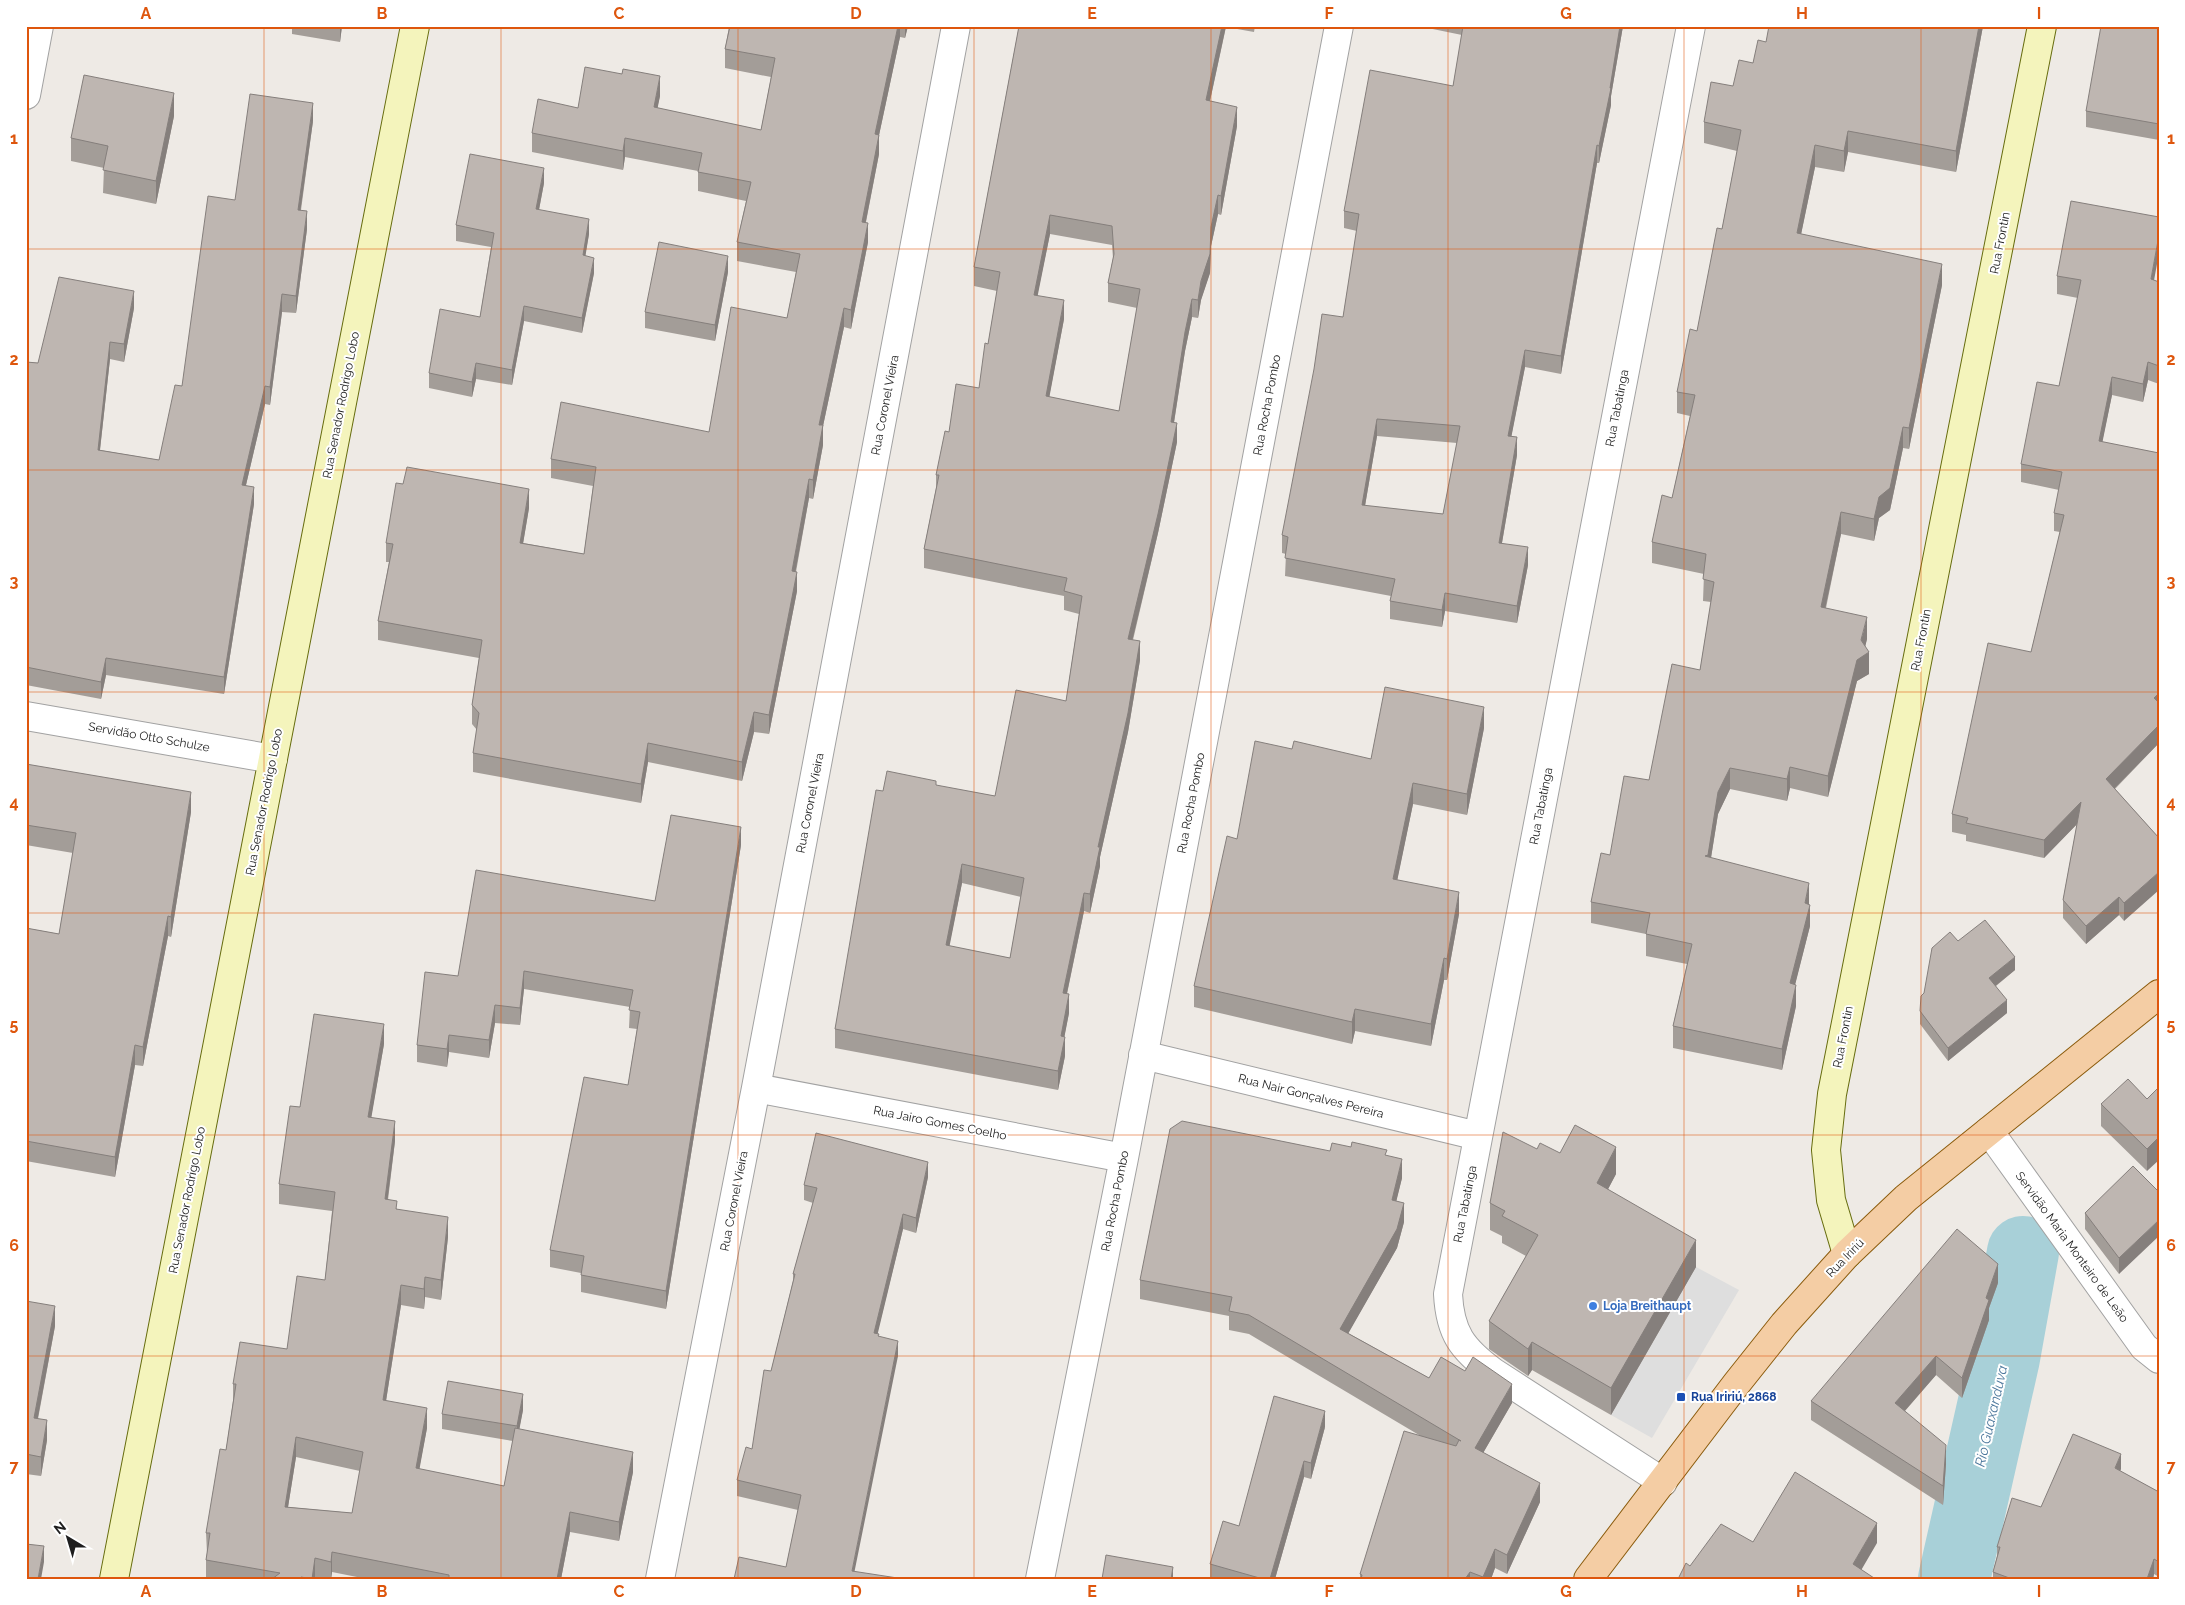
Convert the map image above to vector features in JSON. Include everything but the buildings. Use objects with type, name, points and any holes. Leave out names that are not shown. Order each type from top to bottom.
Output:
[{"type":"main road","name":"Rua Iririú","points":[[1588,1579],[1778,1331],[1847,1254],[1906,1198],[2159,994]]},
{"type":"street","points":[[26,94],[39,26]]},
{"type":"street","name":"Rua Senador Rodrigo Lobo","points":[[114,1579],[415,26]]},
{"type":"street","name":"Rua Coronel Vieira","points":[[660,1579],[756,1088],[956,26]]},
{"type":"street","name":"Rua Rocha Pombo","points":[[1040,1579],[1124,1158],[1339,26]]},
{"type":"street","name":"Rua Tabatinga","points":[[1662,1482],[1493,1372],[1472,1356],[1457,1338],[1449,1315],[1448,1294],[1691,26]]},
{"type":"street","name":"Rua Frontin","points":[[1847,1254],[1830,1200],[1826,1150],[1832,1094],[2042,26]]},
{"type":"street","name":"Servidão Otto Schulze","points":[[26,716],[273,759]]},
{"type":"street","name":"Rua Nair Gonçalves Pereira","points":[[1143,1056],[1478,1136]]},
{"type":"street","name":"Rua Jairo Gomes Coelho","points":[[756,1088],[1124,1158]]},
{"type":"street","name":"Servidão Maria Monteiro de Leão","points":[[1989,1131],[2144,1347],[2159,1359]]},
{"type":"shaded area","points":[[1696,1267],[1739,1290],[1652,1438],[1611,1415]]},
{"type":"waterway","name":"Rio Guaxanduva","points":[[1954,1579],[2004,1358],[2023,1252]]},
{"type":"place","name":"Loja Breithaupt","points":[[1593,1306]]},
{"type":"place","name":"Rua Iririú, 2868","points":[[1681,1397]]}]
